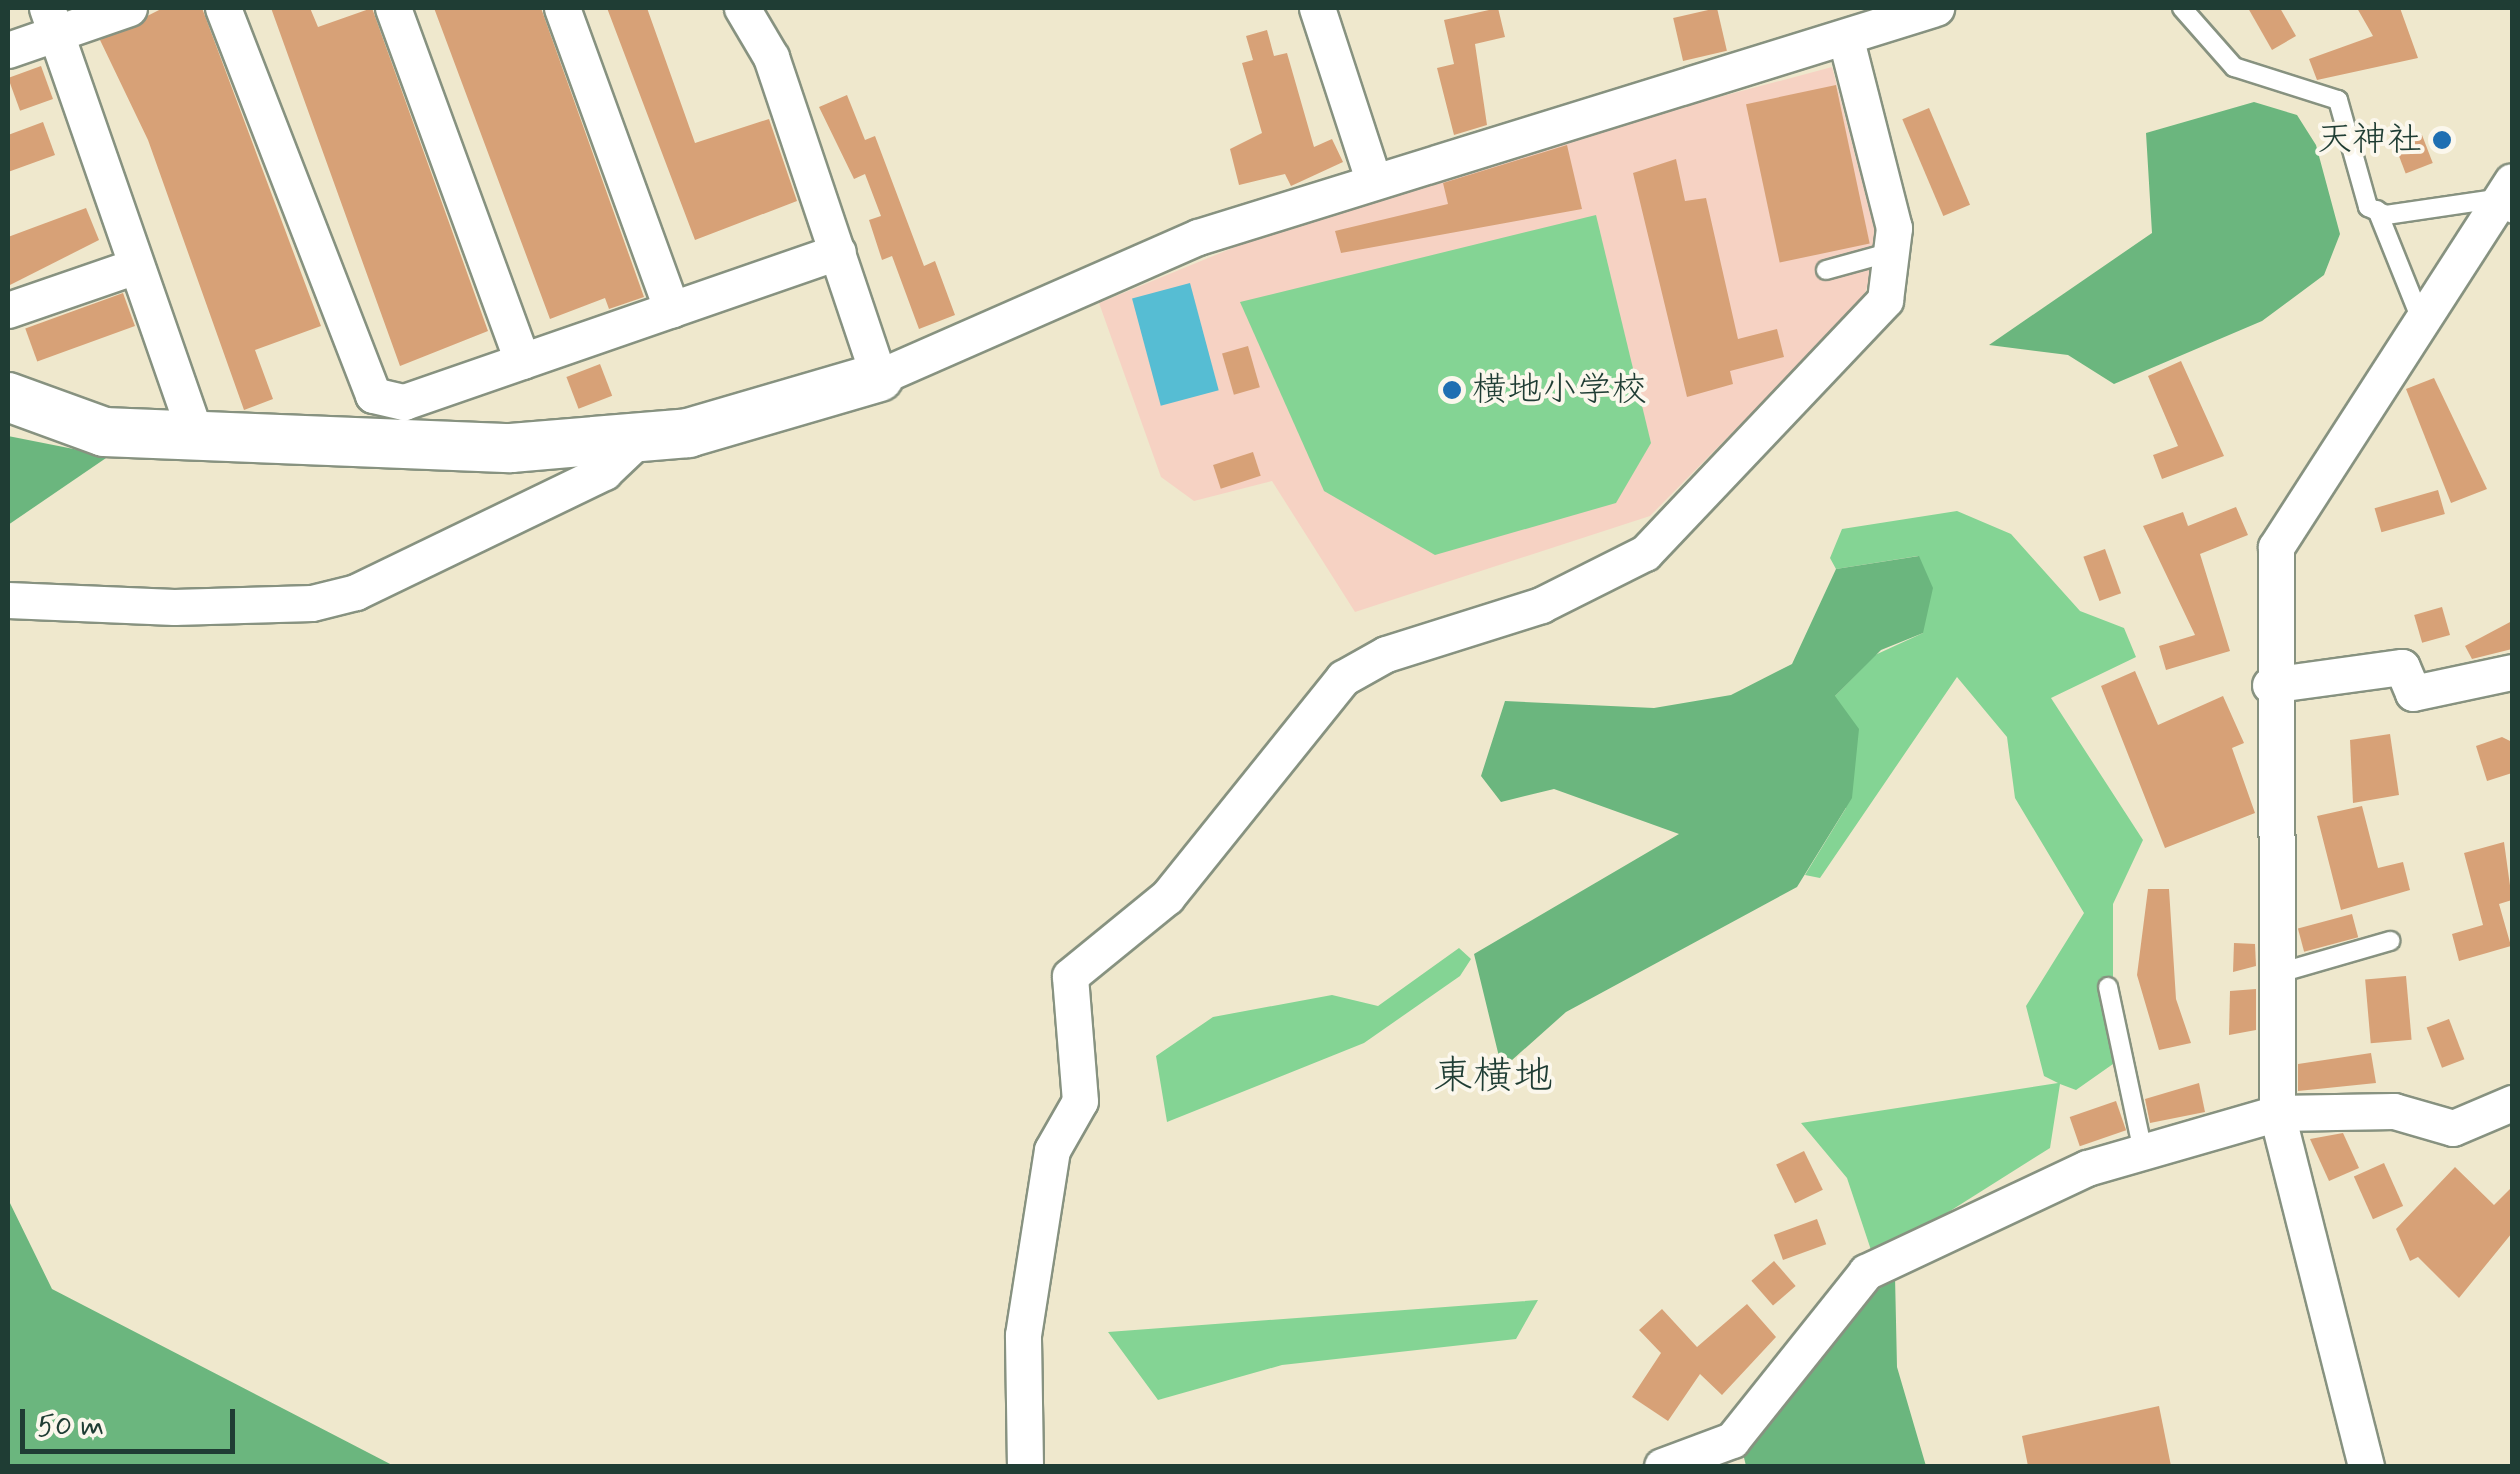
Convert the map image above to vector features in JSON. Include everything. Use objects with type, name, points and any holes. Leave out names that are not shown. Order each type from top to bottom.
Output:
[{"type":"street","points":[[8,50],[51,20],[129,8]]},
{"type":"street","points":[[223,8],[373,395],[404,402],[838,252]]},
{"type":"street","points":[[392,8],[522,361]]},
{"type":"street","points":[[562,8],[672,310]]},
{"type":"street","points":[[742,8],[771,57],[879,377]]},
{"type":"street","points":[[1317,8],[1372,176]]},
{"type":"street","points":[[8,397],[104,432],[511,448],[642,436],[809,403],[879,377],[1106,272],[1372,176],[1846,39],[1936,8]]},
{"type":"street","points":[[51,20],[196,437]]},
{"type":"street","points":[[1025,1466],[1026,1317],[1052,1150],[1080,1101],[1070,976],[1167,897],[1343,678],[1386,654],[1541,605],[1645,553],[1885,300],[1892,252],[1846,39]]},
{"type":"street","points":[[2366,1466],[2277,1113],[2278,973],[2270,685],[2276,546],[2287,518],[2420,317],[2509,198]]},
{"type":"street","points":[[8,310],[136,266]]},
{"type":"street","points":[[8,600],[174,607],[312,603],[356,592],[604,472],[642,436]]},
{"type":"street","points":[[2270,685],[2402,667],[2412,693],[2512,672]]},
{"type":"street","points":[[1662,1466],[1732,1440],[1866,1272],[2087,1168],[2277,1113],[2394,1111],[2452,1128],[2512,1103]]},
{"type":"lane","points":[[2182,8],[2234,67],[2338,100],[2368,207],[2377,210],[2509,198]]},
{"type":"lane","points":[[2377,210],[2420,317]]},
{"type":"lane","points":[[1826,270],[1892,252]]},
{"type":"lane","points":[[2278,973],[2390,941]]},
{"type":"lane","points":[[2108,987],[2144,1152]]},
{"type":"shaded area","name":"横地小学校","points":[[1832,67],[1879,247],[1863,300],[1650,516],[1355,612],[1272,481],[1194,501],[1161,477],[1099,303],[1378,188]]},
{"type":"green space","points":[[2254,102],[2297,115],[2316,145],[2340,234],[2324,275],[2262,321],[2114,384],[2068,355],[1989,345],[2152,233],[2146,133]]},
{"type":"green space","points":[[1596,215],[1651,443],[1616,503],[1435,555],[1324,491],[1240,302]]},
{"type":"green space","points":[[8,436],[109,456],[8,525]]},
{"type":"green space","points":[[1957,511],[2011,534],[2080,611],[2124,628],[2136,657],[2051,698],[2143,840],[2113,904],[2113,1064],[2076,1090],[2060,1084],[2050,1148],[1874,1259],[1847,1178],[1801,1123],[2058,1083],[2044,1076],[2026,1006],[2084,913],[2015,798],[2007,737],[1957,677],[1820,878],[1805,875],[1846,808],[1834,697],[1875,655],[1923,633],[1918,556],[1836,569],[1830,558],[1842,529]]},
{"type":"green space","points":[[1919,556],[1933,588],[1923,633],[1881,650],[1835,696],[1859,729],[1852,798],[1797,887],[1566,1012],[1502,1069],[1474,954],[1679,834],[1554,789],[1501,802],[1481,776],[1505,701],[1654,708],[1731,695],[1792,664],[1836,569]]},
{"type":"green space","points":[[1459,948],[1471,959],[1460,976],[1364,1043],[1167,1122],[1156,1056],[1213,1017],[1332,995],[1378,1006]]},
{"type":"green space","points":[[8,1199],[52,1289],[394,1466],[8,1466]]},
{"type":"green space","points":[[1895,1276],[1897,1367],[1926,1466],[1746,1466],[1741,1445],[1805,1350]]},
{"type":"green space","points":[[1538,1300],[1516,1339],[1282,1365],[1158,1400],[1108,1332]]},
{"type":"water","points":[[1190,283],[1219,390],[1161,406],[1132,299]]},
{"type":"building","points":[[163,8],[202,8],[321,326],[255,350],[273,399],[244,410],[148,140],[100,40]]},
{"type":"building","points":[[271,8],[310,8],[318,27],[372,8],[488,331],[400,366]]},
{"type":"building","points":[[434,8],[541,8],[644,297],[609,309],[605,298],[550,319]]},
{"type":"building","points":[[607,8],[647,8],[695,143],[769,119],[797,201],[695,240]]},
{"type":"building","points":[[1498,8],[1505,37],[1475,44],[1487,125],[1454,135],[1437,68],[1454,64],[1444,20]]},
{"type":"building","points":[[1717,8],[1727,51],[1683,61],[1673,18]]},
{"type":"building","points":[[2248,8],[2280,8],[2296,36],[2272,50]]},
{"type":"building","points":[[2357,8],[2400,8],[2418,58],[2317,80],[2309,59],[2373,36]]},
{"type":"building","points":[[1267,30],[1274,56],[1287,53],[1314,147],[1332,139],[1343,162],[1291,186],[1285,174],[1239,185],[1230,149],[1262,133],[1242,63],[1253,60],[1246,36]]},
{"type":"building","points":[[41,66],[53,99],[20,111],[8,78]]},
{"type":"building","points":[[1836,85],[1870,243],[1780,263],[1746,104]]},
{"type":"building","points":[[847,95],[865,140],[875,136],[924,266],[935,261],[955,315],[919,329],[892,256],[882,260],[869,220],[881,216],[865,174],[854,179],[819,107]]},
{"type":"building","points":[[1929,108],[1970,205],[1943,216],[1902,119]]},
{"type":"building","points":[[43,122],[55,155],[8,172],[8,135]]},
{"type":"building","points":[[2422,135],[2433,163],[2406,173],[2395,145]]},
{"type":"building","points":[[1567,145],[1582,209],[1341,253],[1335,231],[1448,204],[1443,183]]},
{"type":"building","points":[[1676,159],[1685,201],[1706,198],[1738,339],[1777,329],[1784,357],[1730,371],[1733,384],[1687,397],[1633,173]]},
{"type":"building","points":[[86,208],[99,240],[8,286],[8,237]]},
{"type":"building","points":[[123,293],[135,326],[37,361],[25,329]]},
{"type":"building","points":[[1248,346],[1260,387],[1234,395],[1222,353]]},
{"type":"building","points":[[2181,361],[2224,456],[2162,479],[2153,455],[2178,446],[2148,376]]},
{"type":"building","points":[[600,364],[612,396],[579,409],[566,377]]},
{"type":"building","points":[[2434,378],[2487,489],[2451,503],[2406,389]]},
{"type":"building","points":[[1253,452],[1261,476],[1221,489],[1213,465]]},
{"type":"building","points":[[2438,490],[2445,514],[2381,532],[2375,508]]},
{"type":"building","points":[[2236,507],[2248,535],[2200,554],[2230,651],[2166,670],[2159,646],[2195,635],[2143,526],[2183,512],[2188,526]]},
{"type":"building","points":[[2105,549],[2121,593],[2099,601],[2083,557]]},
{"type":"building","points":[[2442,607],[2450,635],[2422,643],[2414,615]]},
{"type":"building","points":[[2512,621],[2512,649],[2472,659],[2465,646]]},
{"type":"building","points":[[2135,671],[2158,725],[2223,696],[2244,743],[2232,748],[2255,813],[2165,848],[2101,686]]},
{"type":"building","points":[[2390,734],[2399,795],[2353,803],[2350,740]]},
{"type":"building","points":[[2502,737],[2512,742],[2512,773],[2487,781],[2476,746]]},
{"type":"building","points":[[2362,806],[2378,868],[2403,862],[2410,890],[2341,910],[2317,816]]},
{"type":"building","points":[[2504,842],[2512,900],[2499,904],[2511,946],[2459,961],[2452,934],[2483,925],[2464,853]]},
{"type":"building","points":[[2148,889],[2169,889],[2176,999],[2191,1043],[2159,1050],[2137,975]]},
{"type":"building","points":[[2352,914],[2358,937],[2304,952],[2298,928]]},
{"type":"building","points":[[2234,943],[2255,944],[2256,966],[2233,972]]},
{"type":"building","points":[[2406,976],[2412,1040],[2371,1043],[2365,980]]},
{"type":"building","points":[[2256,989],[2256,1030],[2229,1035],[2230,991]]},
{"type":"building","points":[[2449,1019],[2464,1059],[2442,1068],[2427,1028]]},
{"type":"building","points":[[2371,1053],[2376,1083],[2298,1091],[2298,1064]]},
{"type":"building","points":[[2199,1083],[2205,1112],[2150,1123],[2145,1099]]},
{"type":"building","points":[[2116,1101],[2126,1130],[2080,1146],[2070,1117]]},
{"type":"building","points":[[2343,1133],[2359,1168],[2329,1181],[2310,1139]]},
{"type":"building","points":[[1804,1151],[1823,1190],[1795,1203],[1776,1165]]},
{"type":"building","points":[[2384,1163],[2403,1206],[2373,1219],[2354,1176]]},
{"type":"building","points":[[2455,1167],[2494,1205],[2512,1187],[2512,1233],[2459,1298],[2418,1257],[2410,1261],[2396,1229]]},
{"type":"building","points":[[1817,1219],[1826,1244],[1783,1260],[1774,1235]]},
{"type":"building","points":[[1774,1261],[1796,1286],[1773,1306],[1751,1281]]},
{"type":"building","points":[[1747,1304],[1776,1337],[1722,1395],[1700,1374],[1668,1421],[1632,1397],[1661,1353],[1639,1330],[1662,1309],[1697,1347]]},
{"type":"building","points":[[2159,1406],[2171,1466],[2028,1466],[2022,1436]]},
{"type":"place","name":"天神社","points":[[2442,140]]},
{"type":"place","name":"横地小学校","points":[[1452,390]]},
{"type":"district","name":"東横地","points":[[1493,1077]]}]
